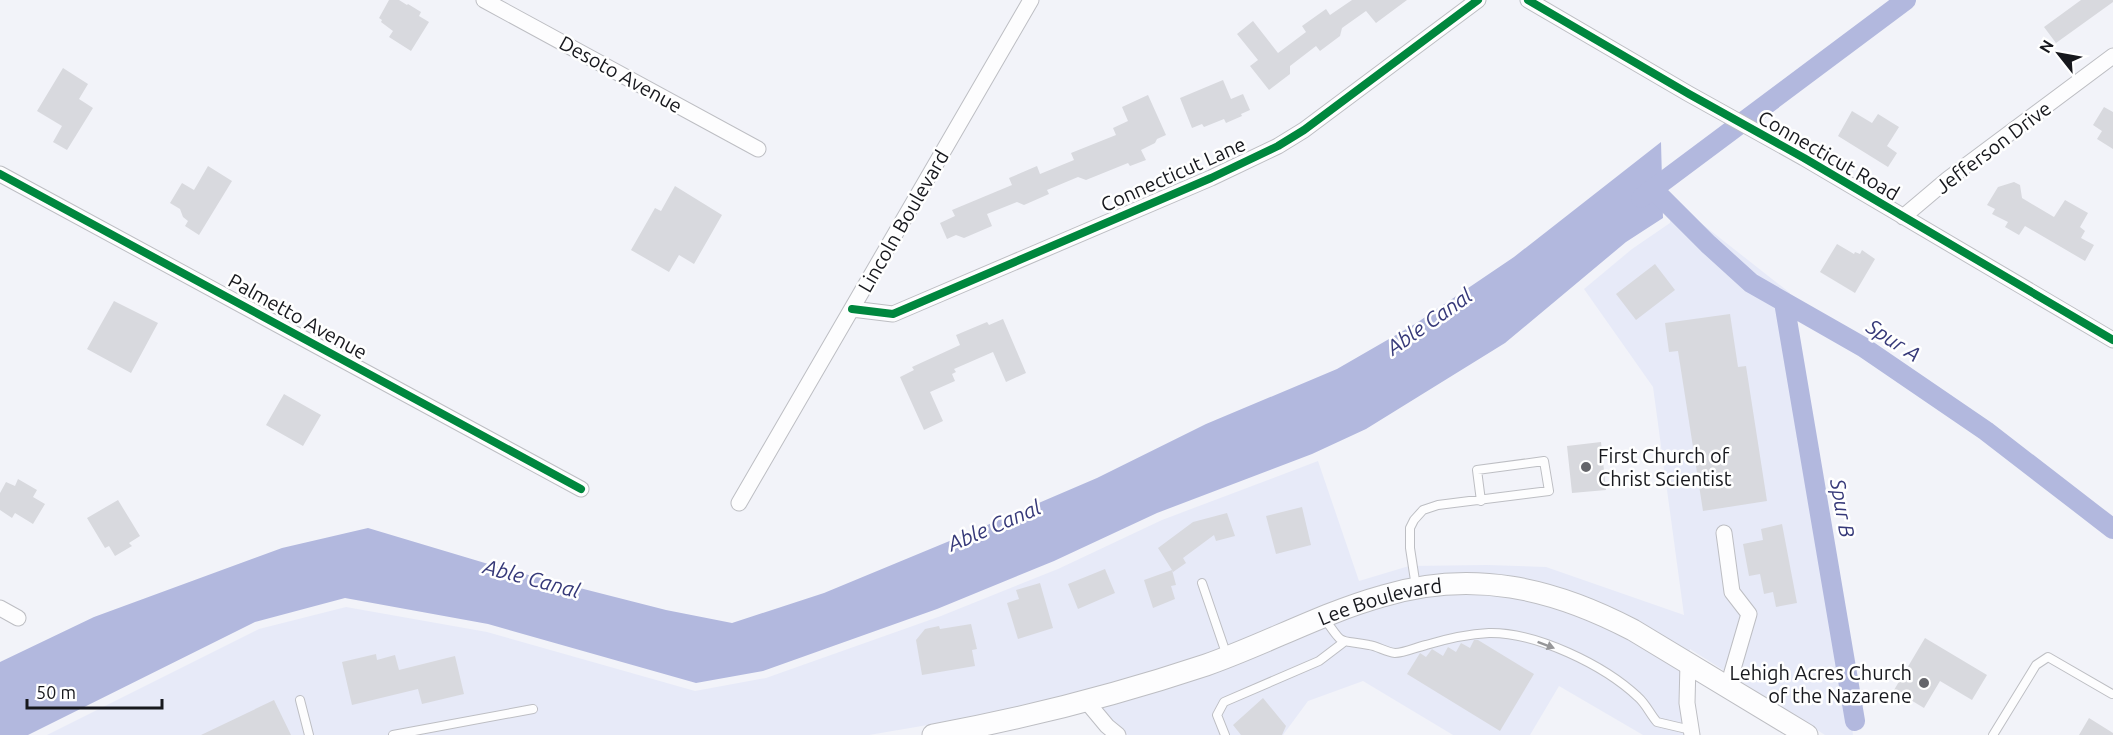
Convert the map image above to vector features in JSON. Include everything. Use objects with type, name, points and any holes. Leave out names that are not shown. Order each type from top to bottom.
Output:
[{"type":"main road","name":"Lee Boulevard","points":[[933,735],[1007,721],[1087,702],[1159,681],[1228,657],[1383,596],[1416,588],[1455,584],[1507,586],[1550,595],[1605,616],[1728,686],[1807,735]]},
{"type":"street","name":"Desoto Avenue","points":[[484,0],[758,149]]},
{"type":"street","name":"Lincoln Boulevard","points":[[739,503],[1031,0]]},
{"type":"street","name":"Connecticut Lane","points":[[852,309],[893,314],[1210,178],[1278,146],[1304,130],[1478,0]]},
{"type":"street","name":"Connecticut Road","points":[[1528,0],[1548,5],[1689,94],[1804,158],[2113,340]]},
{"type":"street","name":"Jefferson Drive","points":[[1903,217],[1948,179],[2113,56]]},
{"type":"street","name":"Palmetto Avenue","points":[[0,174],[581,489]]},
{"type":"street","points":[[1724,533],[1732,592],[1749,614],[1728,686]]},
{"type":"street","points":[[0,608],[18,618]]},
{"type":"street","points":[[1688,663],[1687,703],[1692,733]]},
{"type":"street","points":[[1087,702],[1107,726],[1118,735]]},
{"type":"lane","points":[[1416,588],[1410,548],[1410,528],[1423,510],[1438,505],[1480,501],[1550,491],[1544,461],[1477,470],[1480,501]]},
{"type":"lane","points":[[1202,583],[1228,657]]},
{"type":"lane","points":[[1325,617],[1337,637],[1344,642],[1368,645],[1395,653],[1447,639],[1489,633],[1520,636],[1571,655],[1613,676],[1640,698],[1657,722],[1692,733]]},
{"type":"lane","points":[[1225,735],[1217,715],[1224,702],[1319,661],[1344,642]]},
{"type":"lane","points":[[1993,735],[2036,665],[2048,657],[2112,694]]},
{"type":"lane","points":[[300,700],[309,735]]},
{"type":"lane","points":[[393,735],[532,709]]},
{"type":"shaded area","points":[[1674,202],[1790,293],[1817,460],[1853,735],[1825,735],[1690,649],[1690,653],[1609,607],[1579,594],[1506,576],[1454,574],[1155,671],[1004,712],[869,735],[47,735],[259,629],[346,607],[487,632],[695,691],[766,678],[941,616],[1058,569],[1162,520],[1318,461],[1359,581],[1409,566],[1546,567],[1684,615],[1653,387],[1584,289],[1632,249],[1670,223]]},
{"type":"shaded area","points":[[1456,594],[1507,596],[1572,612],[1628,638],[1691,676],[1696,735],[1643,735],[1559,686],[1530,735],[1453,735],[1363,681],[1308,701],[1283,735],[1128,735],[1088,712],[1163,690],[1234,665],[1359,614],[1387,605],[1410,599]]},
{"type":"water","points":[[1661,142],[1663,218],[1626,242],[1505,343],[1366,429],[1312,454],[1157,513],[1054,561],[937,609],[763,671],[696,683],[488,624],[345,598],[255,622],[28,735],[0,735],[0,662],[94,617],[282,548],[368,528],[505,569],[666,610],[732,623],[824,593],[1097,478],[1206,424],[1337,369],[1415,324],[1514,257]]},
{"type":"building","points":[[389,0],[399,0],[408,4],[421,12],[419,16],[429,22],[411,51],[389,37],[393,31],[379,18]]},
{"type":"building","points":[[1352,0],[1407,0],[1376,23],[1366,11],[1342,28],[1340,36],[1320,51],[1316,46],[1290,66],[1290,74],[1269,90],[1250,66],[1258,60],[1237,34],[1253,21],[1278,53],[1306,32],[1302,26],[1326,9],[1330,15]]},
{"type":"building","points":[[2081,0],[2113,0],[2113,2],[2056,43],[2044,27]]},
{"type":"building","points":[[63,68],[88,84],[79,99],[93,108],[67,150],[53,142],[62,126],[37,111]]},
{"type":"building","points":[[1223,80],[1231,99],[1243,94],[1250,110],[1226,123],[1224,119],[1204,127],[1202,124],[1192,128],[1180,98]]},
{"type":"building","points":[[1148,95],[1166,135],[1141,150],[1146,160],[1130,166],[1128,163],[1086,180],[1078,177],[1047,190],[1049,194],[1024,205],[1017,202],[987,214],[992,226],[964,238],[956,235],[947,239],[940,223],[955,216],[952,210],[1012,185],[1009,178],[1037,166],[1040,174],[1074,160],[1071,153],[1116,135],[1113,128],[1128,121],[1122,107]]},
{"type":"building","points":[[2104,107],[2113,112],[2113,149],[2097,139],[2102,131],[2093,125]]},
{"type":"building","points":[[1852,111],[1872,123],[1878,114],[1899,127],[1887,146],[1897,153],[1888,167],[1838,136]]},
{"type":"building","points":[[208,166],[232,181],[199,235],[185,226],[188,221],[183,217],[180,209],[170,203],[182,183],[194,190]]},
{"type":"building","points":[[2014,182],[2020,185],[2022,198],[2054,217],[2065,200],[2088,213],[2080,227],[2085,231],[2081,238],[2094,245],[2085,261],[2025,226],[2019,235],[2005,227],[2008,222],[1992,214],[1995,209],[1987,205],[1998,187]]},
{"type":"building","points":[[675,186],[722,215],[694,264],[679,255],[669,272],[631,250],[655,208],[661,211]]},
{"type":"building","points":[[1837,244],[1854,254],[1855,252],[1860,254],[1862,250],[1875,259],[1855,293],[1820,272]]},
{"type":"building","points":[[1655,264],[1675,290],[1636,320],[1616,294]]},
{"type":"building","points":[[114,301],[158,323],[131,373],[87,349]]},
{"type":"building","points":[[1730,314],[1738,367],[1746,366],[1767,501],[1703,511],[1678,351],[1669,352],[1665,323]]},
{"type":"building","points":[[1003,319],[1026,373],[1006,382],[993,352],[954,369],[956,372],[952,374],[955,381],[930,392],[943,421],[924,430],[900,377],[914,370],[912,367],[960,345],[956,335],[987,322],[989,325]]},
{"type":"building","points":[[284,394],[321,415],[303,446],[266,425]]},
{"type":"building","points":[[1601,442],[1606,490],[1572,493],[1567,446]]},
{"type":"building","points":[[18,479],[37,490],[33,497],[45,504],[33,524],[15,513],[12,518],[0,510],[0,493],[6,482],[15,486]]},
{"type":"building","points":[[118,500],[140,536],[129,543],[132,546],[115,556],[109,546],[105,548],[87,518]]},
{"type":"building","points":[[1302,507],[1311,545],[1276,554],[1266,516]]},
{"type":"building","points":[[1227,513],[1235,536],[1216,541],[1214,535],[1183,558],[1186,563],[1173,572],[1158,548],[1193,522]]},
{"type":"building","points":[[1782,524],[1797,603],[1776,607],[1773,592],[1764,594],[1760,574],[1749,576],[1743,544],[1763,540],[1761,529]]},
{"type":"building","points":[[1105,569],[1115,593],[1078,609],[1068,584]]},
{"type":"building","points":[[1172,570],[1176,585],[1171,586],[1175,599],[1153,608],[1144,580]]},
{"type":"building","points":[[1040,583],[1053,628],[1018,639],[1007,603],[1019,599],[1016,590]]},
{"type":"building","points":[[971,624],[977,649],[972,650],[975,666],[922,675],[916,640],[925,629]]},
{"type":"building","points":[[1925,638],[1987,675],[1972,700],[1940,681],[1924,708],[1894,690]]},
{"type":"building","points":[[1474,640],[1478,640],[1534,674],[1500,731],[1407,674],[1420,653],[1426,657],[1432,649],[1443,656],[1448,647],[1456,652],[1461,643],[1470,648]]},
{"type":"building","points":[[376,654],[377,660],[395,655],[399,670],[455,656],[464,694],[422,704],[418,689],[352,705],[342,662]]},
{"type":"building","points":[[1263,698],[1286,726],[1282,735],[1241,735],[1233,725]]},
{"type":"building","points":[[274,700],[291,735],[201,735]]},
{"type":"building","points":[[2089,718],[2113,733],[2113,735],[2079,735]]},
{"type":"waterway","name":"Able Canal","points":[[1641,198],[1906,0]]},
{"type":"waterway","name":"Spur A","points":[[1653,189],[1751,283],[1863,347],[1986,431],[2113,529]]},
{"type":"waterway","name":"Spur B","points":[[1784,302],[1855,721]]},
{"type":"cycle path","points":[[852,309],[893,314],[1211,178],[1278,146],[1304,130],[1478,0]]},
{"type":"cycle path","points":[[1528,0],[1804,158],[2113,340]]},
{"type":"cycle path","points":[[0,174],[581,489]]},
{"type":"place","name":"First Church of Christ Scientist","points":[[1586,467]]},
{"type":"place","name":"Lehigh Acres Church of the Nazarene","points":[[1924,683]]}]
